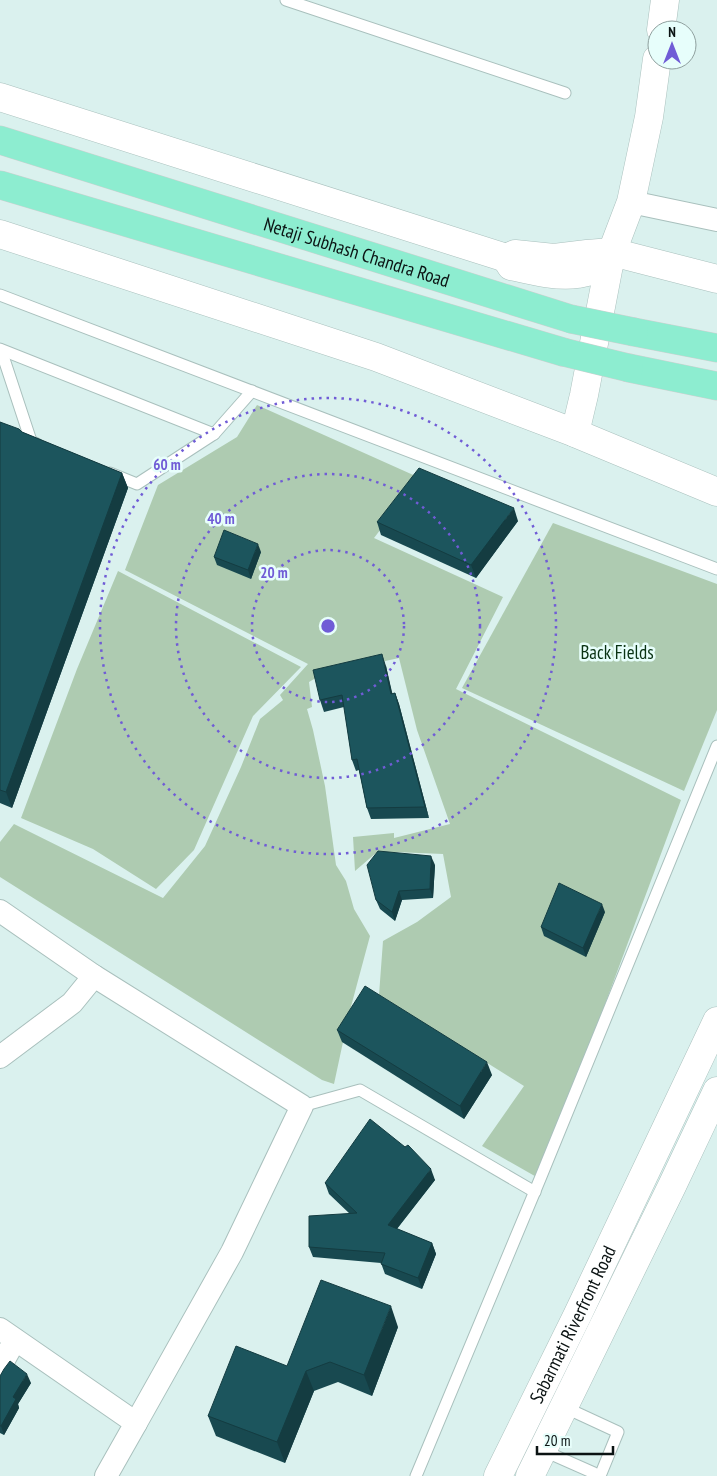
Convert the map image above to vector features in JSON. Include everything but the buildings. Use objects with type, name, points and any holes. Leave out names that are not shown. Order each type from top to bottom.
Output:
[{"type":"main road","name":"Netaji Subhash Chandra Road","points":[[0,140],[571,319],[717,348]]},
{"type":"main road","name":"Netaji Subhash Chandra Road","points":[[0,185],[563,352],[717,386]]},
{"type":"street","points":[[662,20],[665,0]]},
{"type":"street","points":[[575,433],[611,259],[631,202],[649,118],[656,70]]},
{"type":"street","points":[[0,97],[506,258],[515,254],[554,258],[587,254],[717,279]]},
{"type":"street","points":[[631,202],[717,220]]},
{"type":"street","points":[[0,234],[376,357],[575,433],[717,492]]},
{"type":"street","points":[[0,911],[94,976],[302,1106],[232,1252],[106,1476]]},
{"type":"street","points":[[0,1057],[72,1003],[94,976]]},
{"type":"street","points":[[717,1021],[646,1171],[672,1186],[717,1091]]},
{"type":"street","name":"Sabarmati Riverfront Road","points":[[498,1476],[646,1171]]},
{"type":"street","name":"Sabarmati Riverfront Road","points":[[530,1476],[672,1186]]},
{"type":"street","points":[[0,1367],[8,1334],[136,1423]]},
{"type":"lane","points":[[286,0],[565,93]]},
{"type":"lane","points":[[0,294],[717,569]]},
{"type":"lane","points":[[1,350],[214,434]]},
{"type":"lane","points":[[1,350],[31,441],[49,448]]},
{"type":"lane","points":[[99,469],[137,484],[214,434],[252,391]]},
{"type":"lane","points":[[416,1476],[535,1192],[717,746]]},
{"type":"lane","points":[[302,1106],[360,1090],[535,1192]]},
{"type":"lane","points":[[542,1450],[597,1475],[618,1432],[564,1407]]},
{"type":"green space","points":[[257,405],[420,478],[374,538],[503,597],[456,689],[681,800],[540,1179],[482,1146],[524,1086],[379,995],[383,941],[417,922],[451,897],[443,854],[376,853],[355,871],[353,837],[394,833],[394,838],[450,824],[417,730],[399,658],[321,675],[309,682],[312,707],[307,709],[325,786],[336,865],[346,881],[354,909],[370,936],[349,1014],[334,1084],[322,1080],[0,877],[0,842],[14,824],[163,898],[205,846],[241,767],[260,719],[283,700],[280,695],[308,664],[125,570],[158,485],[237,437]]},
{"type":"green space","name":"Back Fields","points":[[553,523],[717,584],[717,710],[684,791],[462,688]]},
{"type":"green space","points":[[118,571],[301,667],[253,716],[194,850],[156,889],[93,849],[21,818],[77,669]]}]
